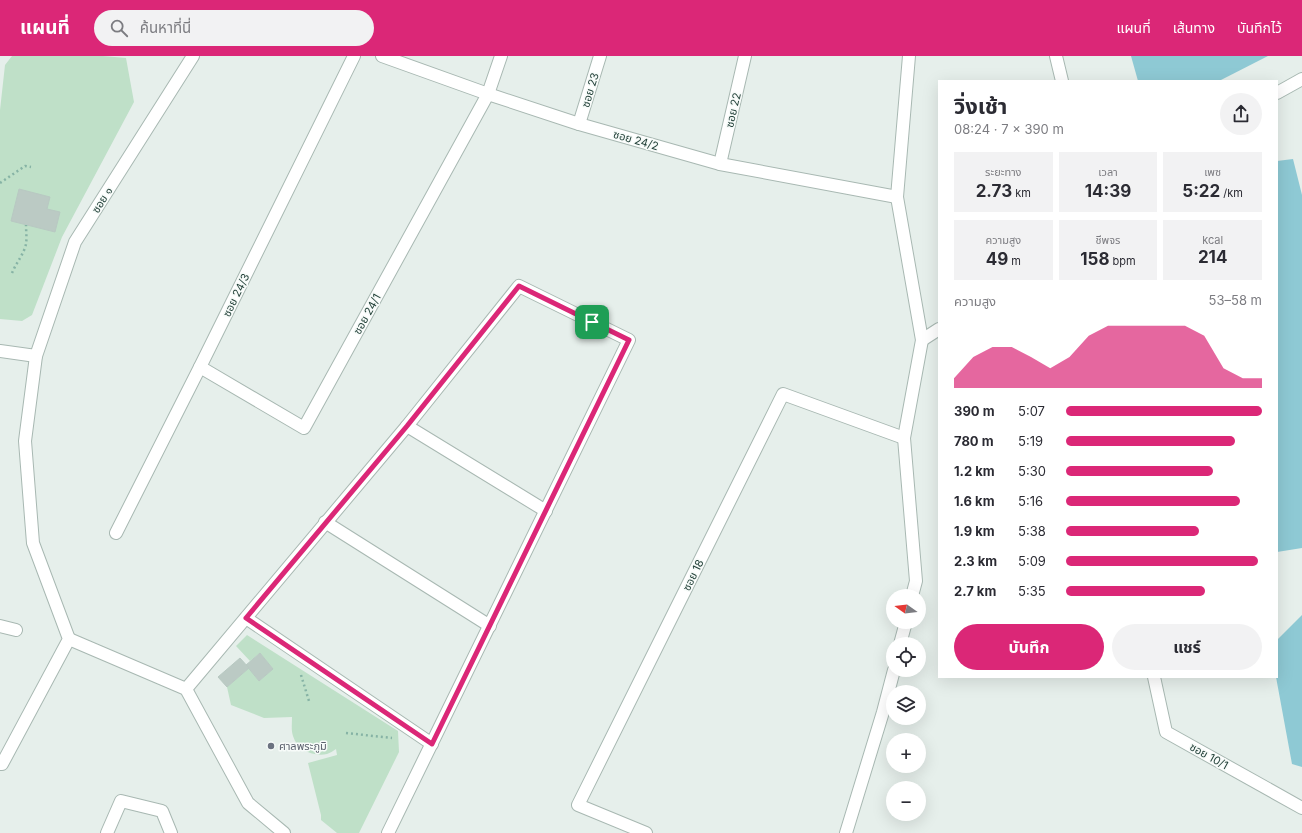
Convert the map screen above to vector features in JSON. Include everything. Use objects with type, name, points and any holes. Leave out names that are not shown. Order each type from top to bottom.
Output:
[{"type":"street","name":"ซอย ๑","points":[[69,639],[33,543],[25,441],[36,356],[75,242],[192,56]]},
{"type":"street","name":"ซอย 24/3","points":[[116,534],[354,56]]},
{"type":"street","name":"ซอย 24/2","points":[[382,56],[488,94],[579,124],[720,164],[897,196]]},
{"type":"street","points":[[488,94],[501,56]]},
{"type":"street","name":"ซอย 23","points":[[579,124],[600,56]]},
{"type":"street","name":"ซอย 22","points":[[720,164],[745,56]]},
{"type":"street","points":[[909,56],[897,196],[922,340],[904,438],[916,580],[914,589]]},
{"type":"street","points":[[1056,56],[1062,80]]},
{"type":"street","points":[[1278,92],[1302,79]]},
{"type":"street","name":"ซอย 24/1","points":[[200,367],[304,428],[488,94]]},
{"type":"street","points":[[186,688],[407,426],[519,286],[629,340],[388,833]]},
{"type":"street","points":[[922,340],[938,330]]},
{"type":"street","points":[[0,351],[36,356]]},
{"type":"street","name":"ซอย 18","points":[[646,833],[578,806],[784,394],[904,438]]},
{"type":"street","points":[[407,426],[546,511]]},
{"type":"street","points":[[325,522],[490,626]]},
{"type":"street","points":[[246,618],[432,744]]},
{"type":"street","points":[[0,626],[16,630]]},
{"type":"street","points":[[1,764],[69,639],[186,688],[248,803],[284,833]]},
{"type":"street","points":[[846,833],[892,677]]},
{"type":"street","name":"ซอย 10/1","points":[[1154,678],[1166,732],[1302,808]]},
{"type":"street","points":[[107,833],[121,801],[162,811],[171,833]]},
{"type":"path","points":[[0,183],[25,166],[31,167]]},
{"type":"path","points":[[12,273],[23,254],[26,243],[26,225]]},
{"type":"path","points":[[300,674],[309,701]]},
{"type":"path","points":[[346,733],[398,738]]},
{"type":"green space","points":[[12,56],[103,56],[126,58],[134,102],[62,237],[32,315],[22,321],[0,319],[0,110],[5,65]]},
{"type":"green space","points":[[247,635],[398,731],[399,752],[359,833],[337,833],[321,820],[308,763],[337,755],[336,749],[328,754],[322,755],[302,749],[295,741],[293,736],[292,717],[264,718],[231,705],[227,687],[249,668],[259,681],[273,669],[260,653],[250,661],[236,646]]},
{"type":"water","points":[[1131,56],[1268,56],[1221,80],[1138,80]]},
{"type":"water","points":[[1293,159],[1302,195],[1302,548],[1278,552],[1278,161]]},
{"type":"water","points":[[1302,615],[1302,767],[1292,764],[1276,678],[1278,678],[1278,639]]},
{"type":"building","points":[[19,189],[50,197],[47,209],[60,212],[55,232],[11,221]]},
{"type":"building","points":[[260,653],[273,669],[259,681],[246,665]]},
{"type":"building","points":[[240,658],[249,668],[227,687],[218,677]]},
{"type":"place","name":"ศาลพระภูมิ","points":[[271,746]]},
{"type":"route","points":[[519,286],[592,322],[629,340],[432,744],[246,618],[407,426],[519,286]]}]
